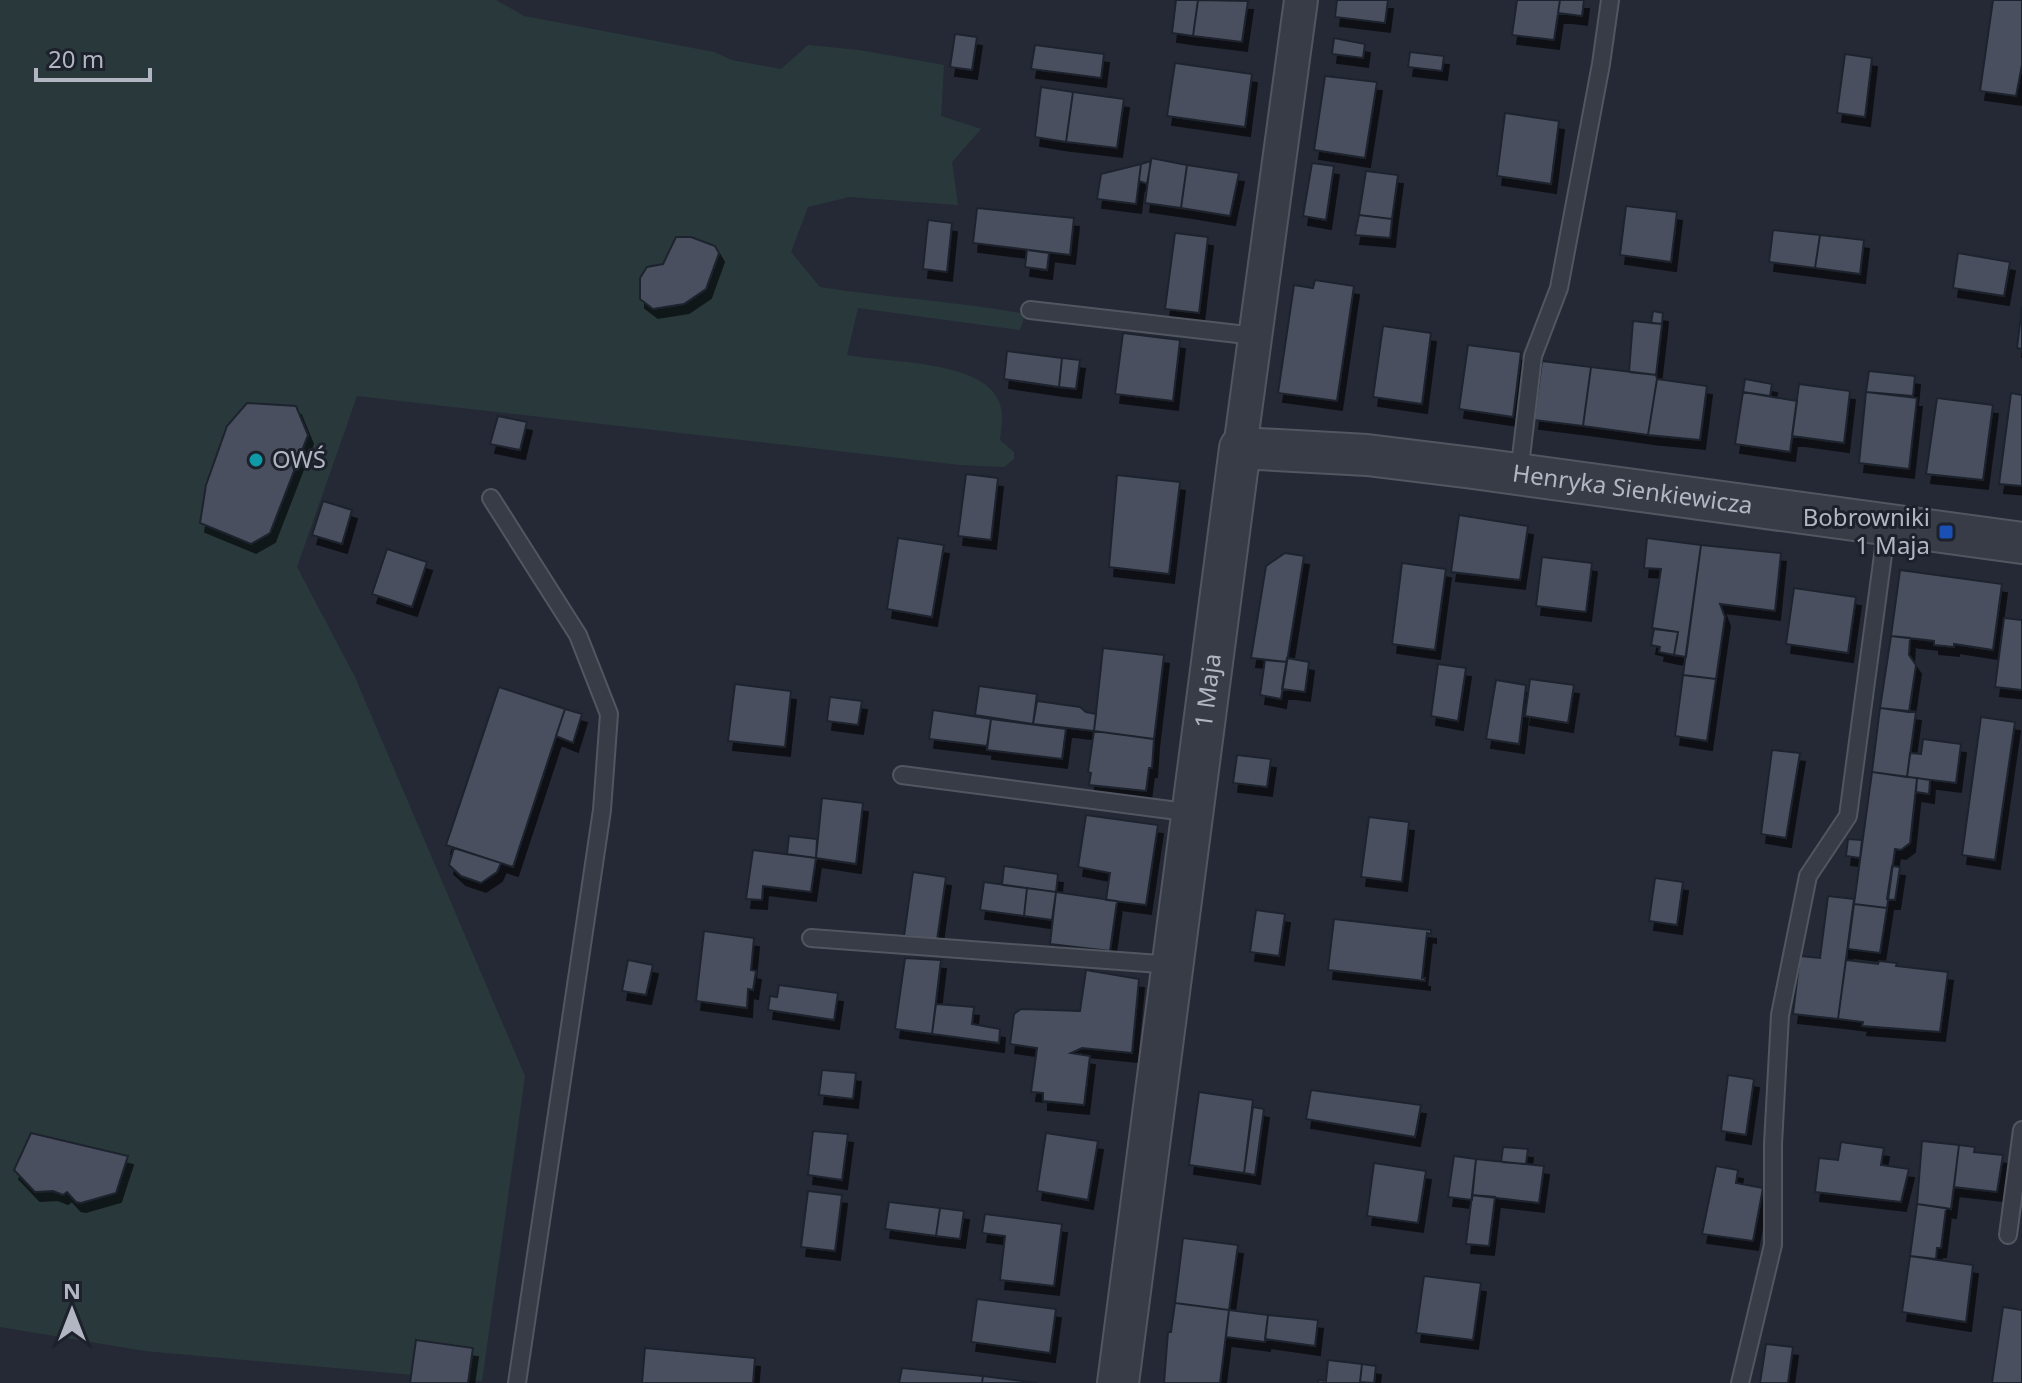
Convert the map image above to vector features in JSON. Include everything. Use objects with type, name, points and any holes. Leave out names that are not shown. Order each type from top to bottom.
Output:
[{"type":"street","name":"1 Maja","points":[[1118,1383],[1301,0]]},
{"type":"street","name":"Henryka Sienkiewicza","points":[[1240,448],[1367,455],[2022,543]]},
{"type":"lane","points":[[1519,474],[1533,356],[1559,288],[1610,0]]},
{"type":"lane","points":[[1030,310],[1255,336]]},
{"type":"lane","points":[[491,498],[578,635],[609,714],[602,810],[517,1383]]},
{"type":"lane","points":[[1740,1383],[1773,1245],[1773,1144],[1780,1015],[1808,876],[1848,816],[1887,524]]},
{"type":"lane","points":[[902,775],[1194,813]]},
{"type":"lane","points":[[811,938],[1174,965]]},
{"type":"lane","points":[[2008,1235],[2022,1130]]},
{"type":"shaded area","points":[[0,0],[496,0],[524,16],[714,52],[732,60],[781,69],[808,45],[859,50],[944,65],[941,116],[981,129],[952,162],[958,205],[849,197],[808,207],[791,252],[820,287],[1025,314],[1020,330],[858,308],[847,355],[954,370],[989,388],[1001,406],[1000,440],[1014,452],[1014,459],[1004,467],[960,465],[357,396],[297,567],[354,675],[525,1076],[482,1381],[145,1351],[0,1327]]},
{"type":"building","points":[[1176,0],[1198,0],[1193,36],[1172,33]]},
{"type":"building","points":[[1198,0],[1248,1],[1242,42],[1193,36]]},
{"type":"building","points":[[1337,0],[1388,0],[1385,23],[1335,17]]},
{"type":"building","points":[[1517,0],[1560,0],[1554,40],[1512,35]]},
{"type":"building","points":[[1560,0],[1584,0],[1582,16],[1558,13]]},
{"type":"building","points":[[1993,0],[2022,0],[2022,65],[2016,96],[1980,91]]},
{"type":"building","points":[[955,34],[977,37],[972,70],[950,67]]},
{"type":"building","points":[[1334,38],[1365,44],[1363,58],[1332,54]]},
{"type":"building","points":[[1035,45],[1104,54],[1101,78],[1031,69]]},
{"type":"building","points":[[1410,52],[1444,56],[1442,71],[1408,67]]},
{"type":"building","points":[[1845,54],[1872,58],[1865,117],[1837,113]]},
{"type":"building","points":[[1175,63],[1252,74],[1245,127],[1167,116]]},
{"type":"building","points":[[1325,76],[1377,82],[1365,158],[1314,150]]},
{"type":"building","points":[[1041,87],[1073,92],[1066,142],[1035,137]]},
{"type":"building","points":[[1073,92],[1124,99],[1117,148],[1066,142]]},
{"type":"building","points":[[1505,113],[1559,121],[1551,184],[1497,176]]},
{"type":"building","points":[[1151,158],[1187,165],[1181,208],[1145,203]]},
{"type":"building","points":[[1151,161],[1147,184],[1139,181],[1141,164]]},
{"type":"building","points":[[1312,163],[1334,166],[1326,220],[1303,216]]},
{"type":"building","points":[[1141,164],[1136,204],[1097,199],[1101,174]]},
{"type":"building","points":[[1187,165],[1239,173],[1230,216],[1181,208]]},
{"type":"building","points":[[1366,171],[1398,175],[1392,219],[1359,215]]},
{"type":"building","points":[[1626,206],[1677,212],[1671,262],[1620,255]]},
{"type":"building","points":[[977,208],[1074,218],[1070,255],[973,243]]},
{"type":"building","points":[[1359,215],[1392,219],[1390,238],[1355,235]]},
{"type":"building","points":[[928,220],[952,223],[947,272],[923,269]]},
{"type":"building","points":[[1773,230],[1820,235],[1815,268],[1769,262]]},
{"type":"building","points":[[1175,233],[1208,237],[1199,313],[1165,309]]},
{"type":"building","points":[[1820,235],[1864,240],[1860,274],[1815,268]]},
{"type":"building","points":[[676,237],[691,237],[715,246],[719,253],[706,289],[684,304],[653,309],[640,299],[640,278],[647,267],[663,264]]},
{"type":"building","points":[[1027,250],[1049,253],[1047,270],[1025,267]]},
{"type":"building","points":[[1958,253],[2010,262],[2004,296],[1953,288]]},
{"type":"building","points":[[1315,280],[1354,286],[1337,401],[1278,393],[1294,285],[1313,288]]},
{"type":"building","points":[[2022,307],[2022,349],[2017,348]]},
{"type":"building","points":[[1653,311],[1663,313],[1662,324],[1651,323]]},
{"type":"building","points":[[1633,321],[1662,324],[1656,375],[1629,372]]},
{"type":"building","points":[[1383,326],[1431,333],[1422,404],[1373,397]]},
{"type":"building","points":[[1123,333],[1180,340],[1173,401],[1115,394]]},
{"type":"building","points":[[1468,345],[1521,352],[1513,417],[1459,409]]},
{"type":"building","points":[[1007,351],[1062,358],[1059,387],[1004,379]]},
{"type":"building","points":[[1062,358],[1080,360],[1076,389],[1059,387]]},
{"type":"building","points":[[1542,361],[1591,367],[1583,426],[1534,420]]},
{"type":"building","points":[[1591,367],[1656,375],[1648,435],[1583,426]]},
{"type":"building","points":[[1869,371],[1915,376],[1913,396],[1866,392]]},
{"type":"building","points":[[1657,379],[1707,386],[1700,440],[1648,435]]},
{"type":"building","points":[[1745,379],[1772,384],[1770,396],[1743,392]]},
{"type":"building","points":[[1799,384],[1850,391],[1844,443],[1792,436]]},
{"type":"building","points":[[1743,392],[1797,401],[1790,452],[1735,444]]},
{"type":"building","points":[[1866,392],[1917,398],[1909,469],[1859,463]]},
{"type":"building","points":[[2011,393],[2022,395],[2022,486],[1999,484]]},
{"type":"building","points":[[1937,398],[1993,405],[1983,480],[1926,474]]},
{"type":"building","name":"OWŚ","points":[[247,403],[296,406],[308,435],[270,533],[251,544],[200,523],[206,485],[227,426]]},
{"type":"building","points":[[498,416],[527,422],[520,450],[490,444]]},
{"type":"building","points":[[966,474],[998,478],[991,540],[958,536]]},
{"type":"building","points":[[1117,475],[1180,482],[1169,574],[1109,567]]},
{"type":"building","points":[[323,501],[352,510],[342,544],[312,535]]},
{"type":"building","points":[[1459,515],[1528,526],[1520,580],[1451,572]]},
{"type":"building","points":[[898,538],[944,545],[932,617],[887,609]]},
{"type":"building","points":[[1647,538],[1701,545],[1686,657],[1674,655],[1678,632],[1652,628],[1661,569],[1644,568]]},
{"type":"building","points":[[1701,545],[1781,553],[1775,611],[1720,604],[1725,617],[1716,679],[1683,675]]},
{"type":"building","points":[[387,549],[427,562],[412,607],[372,594]]},
{"type":"building","points":[[1285,553],[1304,556],[1287,662],[1251,658],[1266,566]]},
{"type":"building","points":[[1542,557],[1592,563],[1586,612],[1536,606]]},
{"type":"building","points":[[1402,563],[1446,569],[1435,650],[1392,644]]},
{"type":"building","points":[[1900,570],[2002,584],[1993,650],[1954,644],[1954,647],[1934,645],[1934,641],[1891,636]]},
{"type":"building","points":[[1794,588],[1856,597],[1848,653],[1786,644]]},
{"type":"building","points":[[2004,618],[2022,620],[2022,690],[1995,687]]},
{"type":"building","points":[[1654,629],[1678,632],[1674,655],[1659,652],[1660,647],[1651,645]]},
{"type":"building","points":[[1891,636],[1910,638],[1909,655],[1916,665],[1909,712],[1880,708]]},
{"type":"building","points":[[1103,648],[1164,655],[1154,739],[1094,731]]},
{"type":"building","points":[[1287,658],[1309,662],[1305,692],[1282,689]]},
{"type":"building","points":[[1265,660],[1287,662],[1281,699],[1260,695]]},
{"type":"building","points":[[1438,664],[1466,668],[1458,721],[1431,716]]},
{"type":"building","points":[[1683,675],[1716,679],[1707,741],[1675,736]]},
{"type":"building","points":[[1530,679],[1574,685],[1568,723],[1525,716]]},
{"type":"building","points":[[1496,680],[1526,685],[1519,744],[1486,739]]},
{"type":"building","points":[[735,684],[791,691],[785,747],[728,741]]},
{"type":"building","points":[[979,686],[1037,694],[1033,724],[975,715]]},
{"type":"building","points":[[499,687],[565,709],[513,867],[446,845]]},
{"type":"building","points":[[830,697],[862,701],[858,725],[827,721]]},
{"type":"building","points":[[1037,701],[1080,707],[1096,714],[1094,731],[1033,724]]},
{"type":"building","points":[[1880,708],[1916,712],[1907,777],[1872,772]]},
{"type":"building","points":[[565,709],[582,714],[573,743],[556,736]]},
{"type":"building","points":[[933,710],[991,719],[987,746],[929,739]]},
{"type":"building","points":[[1981,717],[2015,722],[1995,860],[1962,855]]},
{"type":"building","points":[[991,719],[1066,729],[1062,759],[987,750]]},
{"type":"building","points":[[1094,731],[1154,739],[1152,768],[1149,768],[1146,791],[1089,785]]},
{"type":"building","points":[[1923,739],[1961,744],[1956,783],[1907,777],[1910,753],[1921,754]]},
{"type":"building","points":[[1772,750],[1800,753],[1786,838],[1761,834]]},
{"type":"building","points":[[1237,755],[1271,759],[1267,787],[1233,783]]},
{"type":"building","points":[[1872,772],[1917,778],[1910,843],[1901,850],[1895,849],[1887,908],[1854,904]]},
{"type":"building","points":[[1917,778],[1930,780],[1929,794],[1916,792]]},
{"type":"building","points":[[822,798],[863,803],[856,864],[816,858]]},
{"type":"building","points":[[1086,815],[1158,825],[1146,905],[1106,900],[1110,873],[1078,867]]},
{"type":"building","points":[[1369,817],[1409,822],[1402,882],[1361,877]]},
{"type":"building","points":[[789,836],[817,839],[816,858],[787,854]]},
{"type":"building","points":[[1848,839],[1862,840],[1860,858],[1846,856]]},
{"type":"building","points":[[454,848],[501,863],[497,872],[481,883],[461,876],[449,865]]},
{"type":"building","points":[[753,850],[816,858],[811,892],[763,886],[762,900],[746,899]]},
{"type":"building","points":[[1004,866],[1058,874],[1056,892],[1002,885]]},
{"type":"building","points":[[1892,866],[1900,867],[1895,900],[1887,899]]},
{"type":"building","points":[[913,872],[946,877],[937,940],[904,936]]},
{"type":"building","points":[[1655,878],[1683,882],[1677,925],[1649,921]]},
{"type":"building","points":[[984,882],[1027,888],[1024,916],[980,910]]},
{"type":"building","points":[[1027,888],[1056,892],[1052,920],[1024,916]]},
{"type":"building","points":[[1056,892],[1117,901],[1110,951],[1050,944]]},
{"type":"building","points":[[1828,896],[1854,899],[1838,1019],[1793,1014],[1800,956],[1820,958]]},
{"type":"building","points":[[1854,904],[1887,908],[1880,953],[1848,949]]},
{"type":"building","points":[[1256,910],[1285,914],[1279,956],[1250,952]]},
{"type":"building","points":[[1334,919],[1431,930],[1431,934],[1427,933],[1422,978],[1425,981],[1328,970]]},
{"type":"building","points":[[704,931],[754,938],[751,970],[756,971],[753,990],[748,989],[747,1008],[696,1001]]},
{"type":"building","points":[[905,958],[941,960],[932,1034],[895,1029]]},
{"type":"building","points":[[628,960],[653,965],[646,995],[622,991]]},
{"type":"building","points":[[1846,960],[1897,963],[1896,966],[1948,972],[1940,1032],[1862,1026],[1863,1022],[1838,1019]]},
{"type":"building","points":[[1086,970],[1139,979],[1132,1053],[1082,1048],[1071,1053],[1090,1056],[1084,1105],[1043,1101],[1043,1093],[1031,1092],[1037,1048],[1010,1044],[1014,1014],[1021,1009],[1080,1011]]},
{"type":"building","points":[[779,985],[838,993],[834,1020],[768,1010],[770,996],[777,997]]},
{"type":"building","points":[[936,1004],[974,1007],[972,1024],[1000,1029],[999,1043],[932,1034]]},
{"type":"building","points":[[822,1070],[856,1073],[853,1099],[819,1095]]},
{"type":"building","points":[[1728,1075],[1754,1079],[1746,1135],[1721,1131]]},
{"type":"building","points":[[1311,1090],[1421,1105],[1415,1137],[1306,1119]]},
{"type":"building","points":[[1199,1092],[1253,1100],[1244,1173],[1189,1165]]},
{"type":"building","points":[[1253,1107],[1264,1109],[1255,1175],[1244,1173]]},
{"type":"building","points":[[813,1131],[848,1134],[842,1180],[808,1175]]},
{"type":"building","points":[[31,1133],[128,1156],[116,1193],[81,1203],[67,1192],[63,1195],[53,1191],[35,1192],[14,1170]]},
{"type":"building","points":[[1046,1133],[1098,1141],[1088,1200],[1037,1191]]},
{"type":"building","points":[[1922,1141],[1959,1145],[1951,1209],[1917,1204]]},
{"type":"building","points":[[1841,1142],[1884,1148],[1881,1165],[1909,1169],[1901,1202],[1815,1192],[1819,1158],[1838,1160]]},
{"type":"building","points":[[1959,1145],[1975,1147],[1974,1152],[2003,1155],[1997,1192],[1954,1187]]},
{"type":"building","points":[[1503,1147],[1528,1149],[1526,1164],[1501,1162]]},
{"type":"building","points":[[1454,1156],[1476,1159],[1472,1200],[1448,1197]]},
{"type":"building","points":[[1476,1159],[1544,1166],[1539,1203],[1472,1195]]},
{"type":"building","points":[[1374,1163],[1426,1171],[1418,1223],[1367,1216]]},
{"type":"building","points":[[1716,1166],[1738,1170],[1736,1183],[1763,1188],[1753,1241],[1702,1234]]},
{"type":"building","points":[[808,1191],[842,1195],[835,1251],[801,1247]]},
{"type":"building","points":[[1472,1195],[1495,1197],[1489,1246],[1466,1244]]},
{"type":"building","points":[[889,1202],[940,1208],[936,1236],[885,1229]]},
{"type":"building","points":[[1917,1204],[1946,1208],[1941,1248],[1937,1248],[1936,1259],[1910,1256]]},
{"type":"building","points":[[940,1208],[964,1211],[960,1239],[936,1236]]},
{"type":"building","points":[[985,1214],[1062,1224],[1054,1286],[1000,1280],[1005,1236],[982,1233]]},
{"type":"building","points":[[1183,1238],[1238,1245],[1229,1310],[1175,1303]]},
{"type":"building","points":[[1910,1256],[1973,1265],[1966,1322],[1902,1312]]},
{"type":"building","points":[[1424,1276],[1481,1283],[1473,1340],[1416,1333]]},
{"type":"building","points":[[977,1299],[1056,1309],[1050,1353],[971,1342]]},
{"type":"building","points":[[1175,1303],[1229,1310],[1220,1383],[1164,1383],[1168,1332],[1171,1332]]},
{"type":"building","points":[[2003,1307],[2022,1310],[2022,1383],[1992,1383]]},
{"type":"building","points":[[1229,1310],[1268,1315],[1265,1342],[1226,1337]]},
{"type":"building","points":[[1268,1315],[1318,1320],[1315,1346],[1265,1339]]},
{"type":"building","points":[[416,1340],[473,1348],[468,1383],[410,1383]]},
{"type":"building","points":[[1766,1344],[1793,1347],[1788,1383],[1760,1383]]},
{"type":"building","points":[[645,1348],[755,1358],[753,1383],[642,1383]]},
{"type":"building","points":[[1328,1360],[1362,1364],[1360,1383],[1318,1383],[1318,1380],[1326,1381]]},
{"type":"building","points":[[1362,1364],[1376,1366],[1374,1383],[1360,1382]]},
{"type":"building","points":[[902,1368],[983,1376],[982,1383],[899,1383]]},
{"type":"building","points":[[983,1376],[1038,1383],[982,1383]]},
{"type":"place","name":"OWŚ","points":[[256,460]]},
{"type":"place","name":"Bobrowniki 1 Maja","points":[[1946,532]]}]
